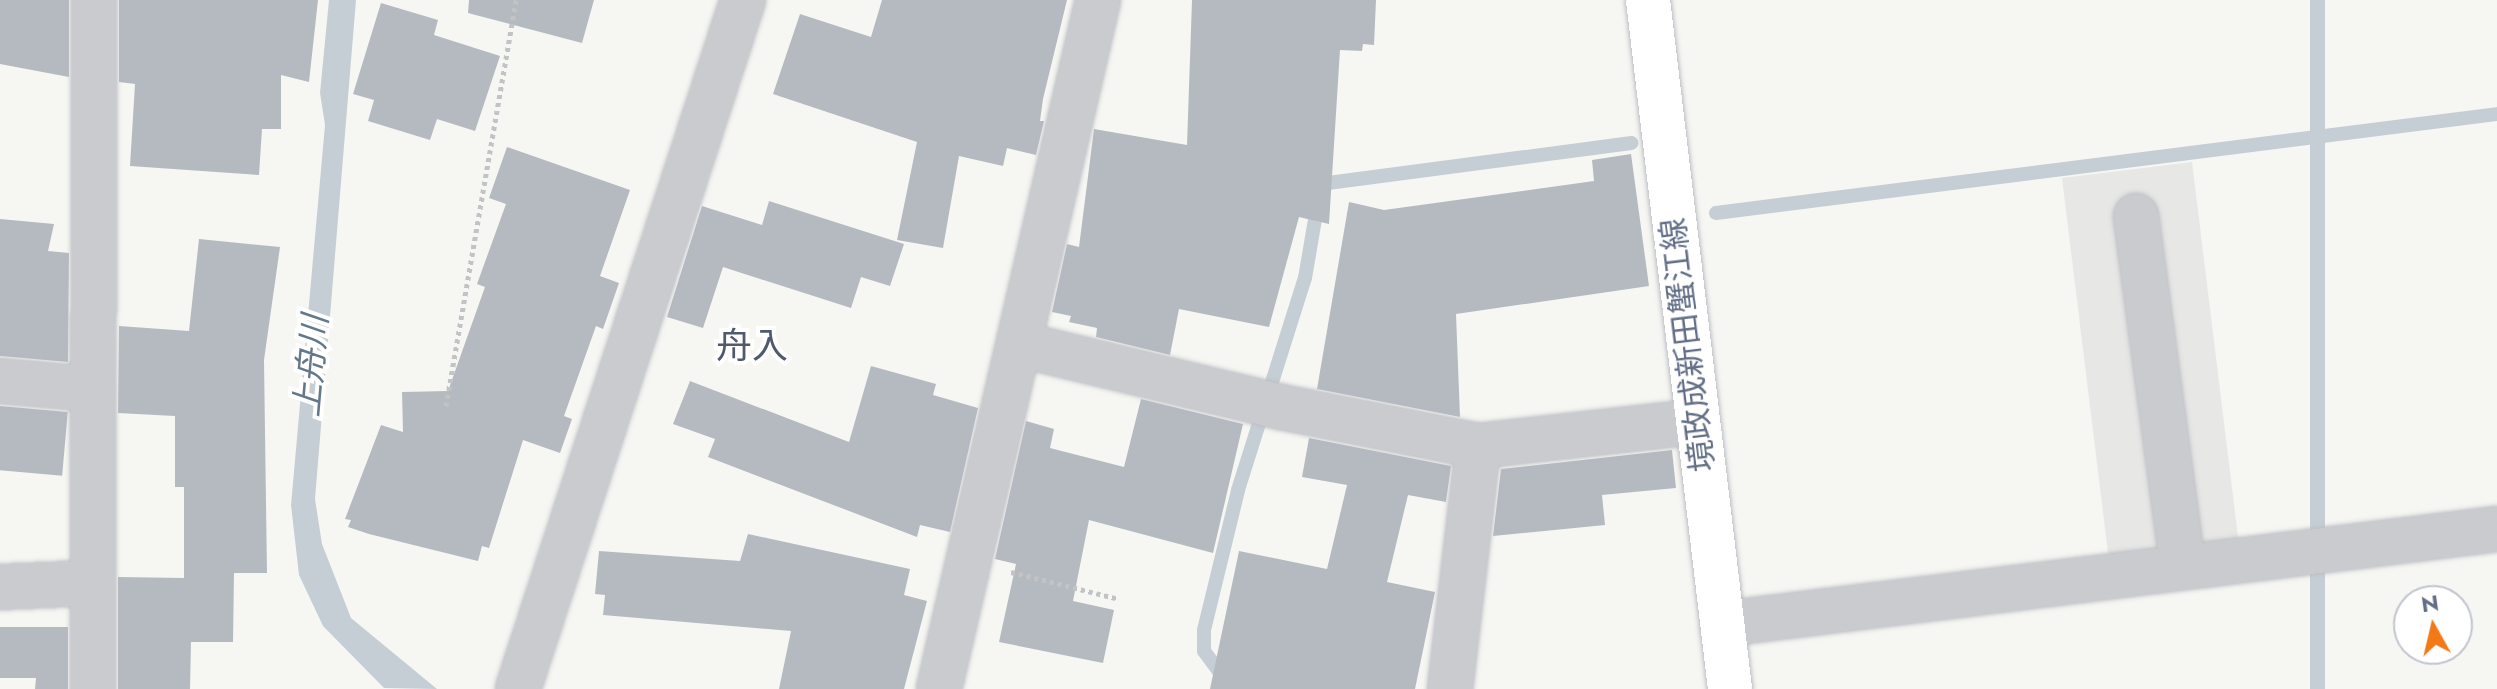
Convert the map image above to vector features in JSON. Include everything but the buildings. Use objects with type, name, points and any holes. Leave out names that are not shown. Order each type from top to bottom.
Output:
[{"type":"main road","name":"境政成新田蟹江線","points":[[1648,0],[1730,689]]},
{"type":"street","points":[[93,689],[91,389],[94,0]]},
{"type":"street","points":[[518,689],[743,0]]},
{"type":"street","points":[[939,689],[1022,345],[1098,0]]},
{"type":"street","points":[[2136,216],[2183,567]]},
{"type":"street","points":[[1022,345],[1263,402],[1478,446],[1696,422]]},
{"type":"street","points":[[0,381],[91,389]]},
{"type":"street","points":[[1450,689],[1478,446]]},
{"type":"street","points":[[1722,624],[2497,529]]},
{"type":"street","points":[[0,587],[93,583]]},
{"type":"path","points":[[446,406],[516,0]]},
{"type":"path","points":[[970,562],[1119,599]]},
{"type":"shaded area","points":[[2192,162],[2239,544],[2109,560],[2062,178]]},
{"type":"water","name":"上舟川","points":[[329,0],[356,0],[315,499],[322,544],[351,618],[437,689],[384,688],[323,626],[299,575],[291,505],[325,125],[320,93]]},
{"type":"water","points":[[2310,0],[2325,0],[2325,689],[2310,689]]},
{"type":"waterway","points":[[1716,213],[2497,114]]},
{"type":"waterway","points":[[1232,689],[1204,651],[1204,630],[1238,490],[1305,278],[1320,190],[1328,183],[1631,143]]},
{"type":"district","name":"舟入","points":[[752,346]]}]
